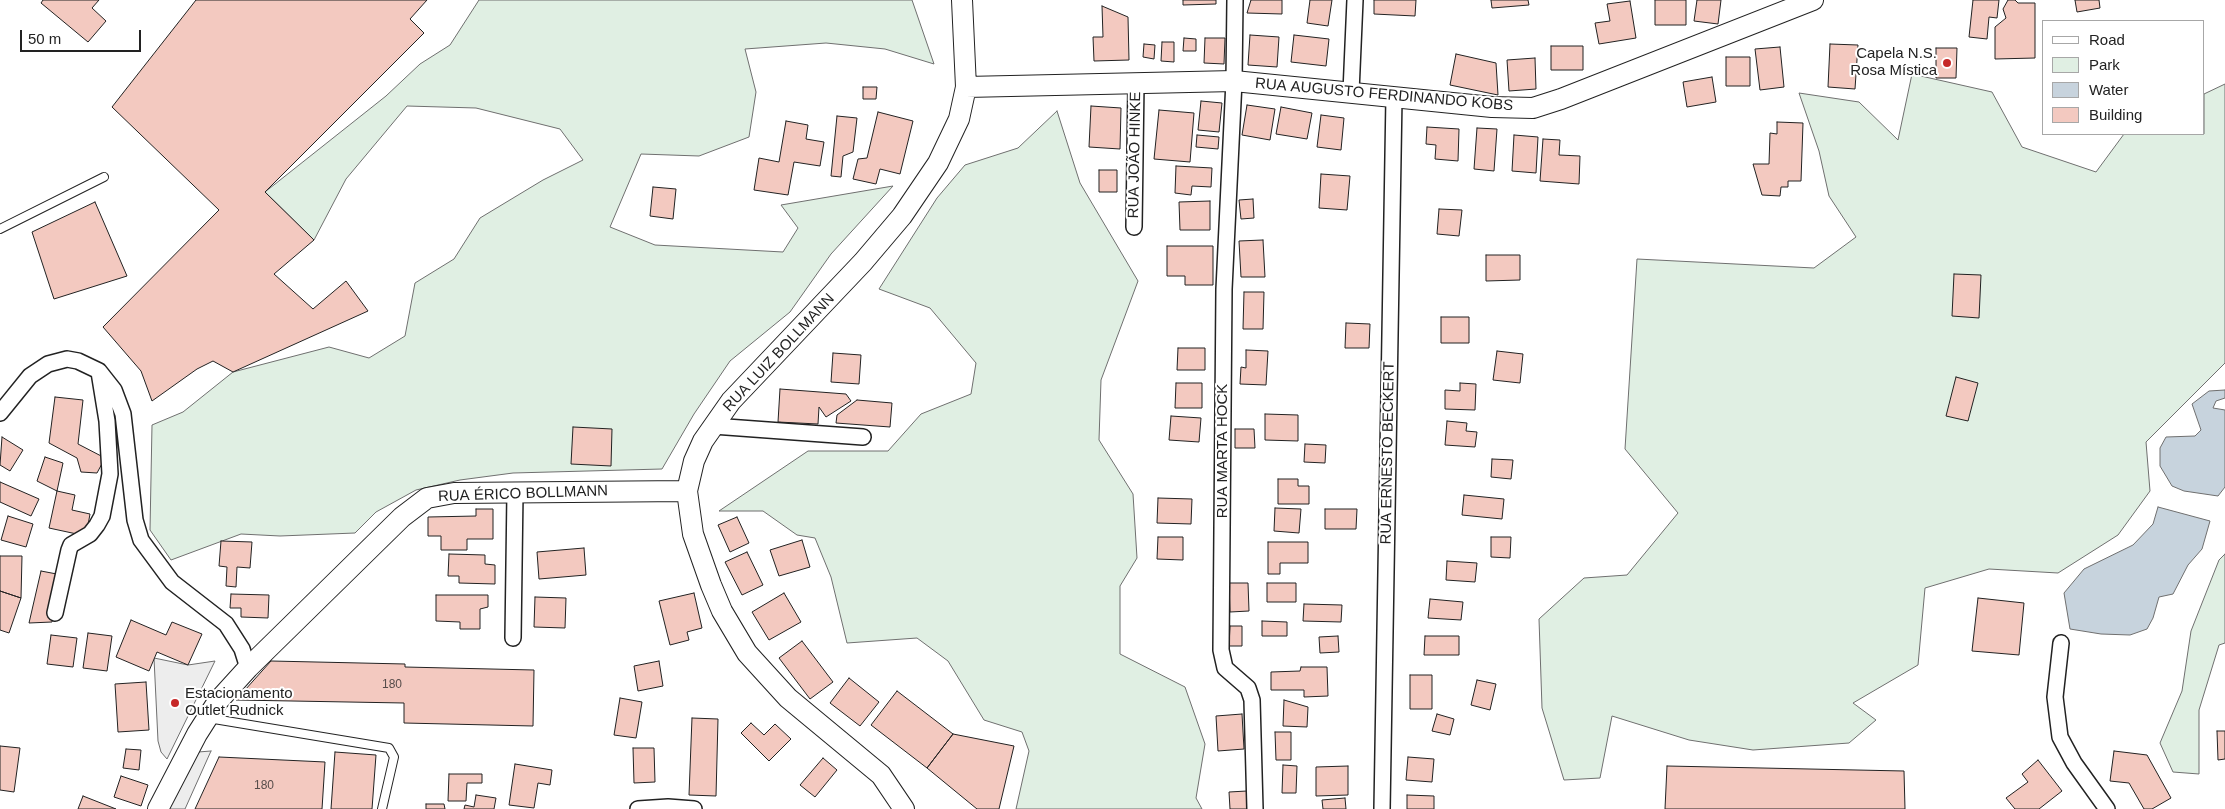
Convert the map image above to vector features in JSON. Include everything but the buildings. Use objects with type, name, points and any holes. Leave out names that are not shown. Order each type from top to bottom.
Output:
[{"type":"street","name":"RUA LUIZ BOLLMANN","points":[[904,809],[881,774],[788,698],[748,653],[722,611],[711,585],[693,534],[686,491],[694,461],[713,426],[731,401],[826,302],[902,216],[938,163],[952,138],[963,106],[966,88],[962,0]]},
{"type":"street","name":"RUA MARTA HOCK","points":[[1235,0],[1234,81],[1224,289],[1222,650],[1225,668],[1248,688],[1252,700],[1254,809]]},
{"type":"street","points":[[1351,92],[1355,0]]},
{"type":"street","name":"RUA AUGUSTO FERDINANDO KOBS","points":[[966,88],[1234,81],[1492,107],[1533,108],[1561,99],[1774,7],[1813,0]]},
{"type":"street","name":"RUA JOÃO HINKE","points":[[1134,227],[1136,84]]},
{"type":"street","name":"RUA ERNESTO BECKERT","points":[[1382,809],[1394,96]]},
{"type":"street","points":[[0,413],[30,376],[48,364],[66,360],[78,362],[99,371],[114,390],[122,414],[135,520],[141,540],[172,582],[226,624],[242,649],[248,668]]},
{"type":"street","points":[[55,613],[69,550],[71,545],[90,534],[97,526],[102,516],[110,474],[109,435],[99,371]]},
{"type":"street","points":[[713,426],[863,437]]},
{"type":"street","name":"RUA ÉRICO BOLLMANN","points":[[158,809],[206,718],[218,701],[248,668],[402,517],[427,498],[454,493],[686,491]]},
{"type":"street","points":[[514,638],[515,492]]},
{"type":"street","points":[[2060,643],[2056,697],[2060,737],[2074,763],[2107,809]]},
{"type":"street","points":[[638,809],[668,807],[694,809]]},
{"type":"lane","points":[[0,230],[104,177]]},
{"type":"lane","points":[[206,718],[390,748],[394,757],[382,809]]},
{"type":"green space","points":[[479,0],[912,0],[934,64],[885,49],[826,43],[745,49],[756,92],[749,137],[699,156],[641,154],[610,227],[655,245],[783,252],[798,228],[781,205],[893,186],[831,254],[790,312],[730,361],[694,414],[662,469],[513,473],[460,480],[416,490],[376,512],[355,533],[280,536],[241,534],[171,560],[150,530],[152,425],[183,412],[233,372],[329,347],[369,358],[405,336],[415,283],[454,259],[480,218],[543,180],[583,160],[560,129],[476,108],[407,106],[346,179],[314,240],[265,192],[386,96],[420,64],[450,45]]},
{"type":"green space","points":[[1912,74],[1992,92],[2022,147],[2096,172],[2123,135],[2205,135],[2205,94],[2225,84],[2225,363],[2146,442],[2150,491],[2118,535],[2058,573],[1989,569],[1925,588],[1918,665],[1853,703],[1876,720],[1849,743],[1753,750],[1689,740],[1612,716],[1600,778],[1564,780],[1542,708],[1539,619],[1584,578],[1627,575],[1678,513],[1625,449],[1637,259],[1814,268],[1856,237],[1829,196],[1819,151],[1799,93],[1859,102],[1898,140]]},
{"type":"green space","points":[[1057,111],[1080,183],[1138,281],[1101,380],[1099,440],[1133,494],[1137,558],[1120,586],[1120,654],[1185,687],[1205,744],[1196,798],[1202,809],[1016,809],[1029,751],[1022,732],[984,720],[948,661],[917,638],[847,643],[831,577],[815,538],[797,535],[763,511],[719,511],[808,451],[888,451],[921,414],[971,394],[976,363],[930,308],[879,289],[937,198],[965,165],[1018,148]]},
{"type":"green space","points":[[2225,554],[2225,643],[2219,645],[2199,710],[2199,774],[2173,772],[2160,743],[2182,691],[2191,631],[2219,560]]},
{"type":"shaded area","name":"Estacionamento Outlet Rudnick","points":[[154,658],[188,665],[215,661],[167,759],[161,752],[158,741]]},
{"type":"shaded area","name":"Estacionamento Outlet Rudnick","points":[[211,751],[185,809],[169,809],[198,752]]},
{"type":"water","points":[[2225,390],[2225,398],[2216,401],[2213,408],[2225,410],[2225,487],[2218,496],[2184,491],[2172,486],[2160,466],[2160,448],[2166,437],[2195,436],[2201,430],[2192,404],[2209,391]]},
{"type":"water","points":[[2158,507],[2210,521],[2202,549],[2188,565],[2173,594],[2159,597],[2153,618],[2147,629],[2130,635],[2101,634],[2070,629],[2064,593],[2084,569],[2133,545],[2153,524]]},
{"type":"place","name":"Capela N.S. Rosa Mística","points":[[1947,63]]},
{"type":"place","name":"Estacionamento Outlet Rudnick","points":[[175,703]]}]
